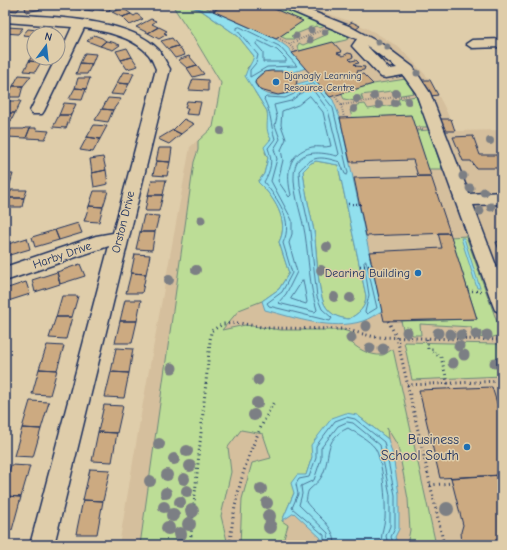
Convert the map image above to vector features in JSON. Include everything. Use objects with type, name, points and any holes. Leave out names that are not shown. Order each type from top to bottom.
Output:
[{"type":"street","points":[[286,5],[364,38],[394,56],[408,70],[423,93],[502,305]]},
{"type":"street","name":"Orston Drive","points":[[5,18],[79,25],[117,31],[140,42],[160,60],[163,69],[42,545]]},
{"type":"street","points":[[37,111],[79,25]]},
{"type":"street","points":[[364,38],[358,46],[386,74],[408,70]]},
{"type":"street","points":[[472,44],[502,43]]},
{"type":"street","points":[[462,200],[502,198]]},
{"type":"street","name":"Harby Drive","points":[[5,274],[102,241],[119,238]]},
{"type":"path","points":[[205,5],[216,10]]},
{"type":"path","points":[[289,44],[334,25]]},
{"type":"path","points":[[278,38],[289,44],[296,52]]},
{"type":"path","points":[[295,77],[310,73]]},
{"type":"path","points":[[341,105],[423,93]]},
{"type":"path","points":[[334,95],[341,105],[344,118]]},
{"type":"path","points":[[348,204],[360,204]]},
{"type":"path","points":[[360,266],[373,266]]},
{"type":"path","points":[[468,291],[488,291]]},
{"type":"path","points":[[388,321],[396,338],[444,545]]},
{"type":"path","points":[[190,545],[212,331],[223,324],[239,323],[268,328],[343,329],[360,334],[396,338],[502,340]]},
{"type":"path","points":[[427,339],[428,349],[433,349],[434,353],[441,357],[449,388]]},
{"type":"path","points":[[407,385],[502,381]]},
{"type":"path","points":[[230,545],[234,508],[242,476],[259,429],[275,400]]},
{"type":"path","points":[[430,485],[453,483]]},
{"type":"shaded area","points":[[180,5],[302,5],[358,24],[397,46],[430,80],[455,131],[502,130],[502,545],[119,545],[143,403],[190,147],[213,127],[221,83],[174,8]]},
{"type":"green space","points":[[180,5],[201,5],[213,11],[202,11],[238,36],[254,56],[253,62],[247,68],[255,92],[267,111],[271,139],[265,152],[268,158],[264,174],[258,182],[275,202],[279,210],[283,226],[279,242],[289,273],[279,289],[262,301],[239,310],[222,330],[245,325],[281,330],[343,330],[355,334],[348,339],[368,353],[382,355],[393,349],[436,545],[407,545],[410,530],[408,499],[398,446],[387,428],[388,439],[357,415],[312,457],[306,475],[294,493],[282,521],[288,525],[282,545],[240,545],[242,499],[252,463],[271,458],[263,434],[241,430],[228,447],[231,472],[221,516],[228,545],[140,545],[194,162],[198,150],[198,141],[213,127],[221,83],[174,8]]},
{"type":"green space","points":[[265,5],[275,5],[326,26],[320,28],[316,26],[291,36],[295,39],[286,39],[280,36],[302,21]]},
{"type":"green space","points":[[331,28],[351,37],[346,40],[300,51],[297,47],[299,43],[303,45],[328,34],[324,31]]},
{"type":"green space","points":[[406,79],[414,93],[395,96],[392,91],[361,95],[363,100],[355,101],[344,99],[341,93],[373,84]]},
{"type":"green space","points":[[416,96],[428,127],[415,127],[352,118],[350,110],[357,105],[365,104],[368,109],[400,104],[398,99]]},
{"type":"green space","points":[[429,130],[442,169],[428,169],[416,131]]},
{"type":"green space","points":[[316,161],[338,165],[366,296],[365,304],[361,310],[349,319],[339,317],[331,313],[323,301],[321,292],[314,231],[303,171],[311,163]]},
{"type":"green space","points":[[466,236],[501,333],[500,335],[490,338],[474,337],[471,327],[420,324],[421,335],[413,335],[403,329],[401,321],[477,319],[451,237]]},
{"type":"green space","points":[[404,342],[498,344],[502,360],[502,376],[412,380]]},
{"type":"water","points":[[201,10],[213,11],[276,39],[287,47],[306,68],[289,73],[268,71],[260,74],[255,83],[262,92],[273,95],[285,94],[295,89],[297,84],[315,79],[333,100],[340,118],[382,311],[365,320],[351,324],[326,324],[301,320],[265,310],[262,301],[279,289],[289,273],[279,242],[283,226],[279,210],[270,195],[258,182],[264,174],[268,158],[264,147],[271,139],[267,128],[267,111],[245,76],[254,56],[238,36]],"holes":[[[316,161],[338,165],[366,296],[365,304],[361,310],[349,319],[339,317],[328,310],[323,301],[319,282],[314,231],[303,171],[311,163]]]},
{"type":"water","points":[[461,238],[464,238],[480,288],[477,288]]},
{"type":"water","points":[[346,413],[357,415],[388,439],[393,456],[399,494],[399,529],[395,537],[398,545],[320,545],[321,538],[294,513],[282,521],[294,493],[291,483],[297,475],[306,475],[312,457],[311,445],[332,418]]},
{"type":"building","points":[[41,5],[57,5],[58,7],[42,9]]},
{"type":"building","points":[[41,5],[42,9],[26,12],[25,7]]},
{"type":"building","points":[[78,5],[88,5],[85,10],[75,9]]},
{"type":"building","points":[[88,5],[97,6],[93,11],[85,10]]},
{"type":"building","points":[[97,5],[112,5],[109,11],[94,9]]},
{"type":"building","points":[[224,5],[265,5],[303,21],[276,39],[213,11]]},
{"type":"building","points":[[5,6],[21,6],[17,11],[5,10]]},
{"type":"building","points":[[123,8],[131,14],[122,17],[112,12]]},
{"type":"building","points":[[131,14],[134,16],[137,14],[143,19],[130,25],[122,17]]},
{"type":"building","points":[[151,19],[156,21],[152,24],[158,27],[148,33],[136,27]]},
{"type":"building","points":[[352,22],[360,26],[355,30],[346,26]]},
{"type":"building","points":[[7,27],[23,28],[18,34],[5,33]]},
{"type":"building","points":[[159,27],[167,31],[164,33],[167,34],[159,39],[148,33]]},
{"type":"building","points":[[94,35],[106,41],[100,46],[87,41]]},
{"type":"building","points":[[172,38],[178,46],[168,49],[161,41]]},
{"type":"building","points":[[106,41],[120,45],[113,50],[100,46]]},
{"type":"building","points":[[333,42],[342,52],[337,53],[343,56],[348,53],[352,54],[353,57],[349,59],[351,61],[356,60],[359,63],[354,64],[356,66],[365,67],[364,70],[357,71],[358,75],[363,74],[373,84],[330,97],[292,53]]},
{"type":"building","points":[[178,46],[185,55],[175,58],[168,49]]},
{"type":"building","points":[[127,48],[132,57],[121,60],[116,51]]},
{"type":"building","points":[[85,53],[96,54],[92,64],[80,63]]},
{"type":"building","points":[[189,56],[197,65],[187,68],[178,60]]},
{"type":"building","points":[[132,57],[138,66],[127,69],[121,60]]},
{"type":"building","points":[[80,63],[92,64],[87,74],[76,74]]},
{"type":"building","points":[[197,65],[204,74],[193,77],[187,68]]},
{"type":"building","points":[[26,66],[39,66],[35,72],[24,71]]},
{"type":"building","name":"Djanogly Learning Resource Centre","points":[[284,71],[292,75],[297,81],[295,89],[288,93],[278,95],[260,90],[255,83],[256,79],[264,72]]},
{"type":"building","points":[[123,72],[134,73],[129,84],[117,83]]},
{"type":"building","points":[[19,75],[31,76],[23,86],[13,86]]},
{"type":"building","points":[[78,78],[90,78],[86,89],[75,88]]},
{"type":"building","points":[[193,79],[208,80],[208,91],[189,90]]},
{"type":"building","points":[[423,80],[430,80],[438,95],[431,96]]},
{"type":"building","points":[[117,83],[129,84],[123,95],[111,94]]},
{"type":"building","points":[[13,86],[23,86],[20,97],[7,97]]},
{"type":"building","points":[[75,88],[86,89],[82,100],[69,99]]},
{"type":"building","points":[[108,98],[121,99],[113,110],[102,109]]},
{"type":"building","points":[[9,101],[21,101],[15,113],[5,113]]},
{"type":"building","points":[[187,101],[201,102],[198,115],[186,114],[188,108],[185,108]]},
{"type":"building","points":[[64,103],[76,104],[71,115],[59,115]]},
{"type":"building","points":[[102,109],[113,110],[108,122],[95,120]]},
{"type":"building","points":[[5,113],[15,113],[9,125],[5,125]]},
{"type":"building","points":[[59,115],[71,115],[66,128],[53,127]]},
{"type":"building","points":[[411,115],[431,176],[418,176],[413,160],[350,162],[340,118]]},
{"type":"building","points":[[184,119],[194,124],[181,134],[173,130]]},
{"type":"building","points":[[439,119],[451,119],[455,131],[444,131]]},
{"type":"building","points":[[94,125],[107,126],[100,139],[87,137]]},
{"type":"building","points":[[30,128],[26,138],[7,137],[11,129]]},
{"type":"building","points":[[30,128],[49,131],[45,139],[26,138]]},
{"type":"building","points":[[173,130],[181,134],[169,144],[158,139]]},
{"type":"building","points":[[473,136],[480,155],[502,155],[502,168],[476,168],[471,161],[463,161],[453,137]]},
{"type":"building","points":[[87,137],[100,139],[93,152],[80,150]]},
{"type":"building","points":[[159,148],[172,148],[170,162],[156,161]]},
{"type":"building","points":[[103,157],[106,170],[92,173],[90,159]]},
{"type":"building","points":[[156,161],[170,162],[167,176],[153,175]]},
{"type":"building","points":[[106,170],[108,184],[94,187],[92,173]]},
{"type":"building","points":[[5,174],[13,174],[10,184],[5,184]]},
{"type":"building","points":[[431,176],[450,233],[366,236],[354,178]]},
{"type":"building","points":[[152,180],[166,180],[163,195],[148,195]]},
{"type":"building","points":[[11,190],[27,190],[24,198],[5,198]]},
{"type":"building","points":[[94,191],[108,191],[103,207],[89,206]]},
{"type":"building","points":[[148,195],[163,195],[159,211],[145,211]]},
{"type":"building","points":[[5,198],[24,198],[22,207],[5,207]]},
{"type":"building","points":[[89,206],[103,207],[99,222],[84,221]]},
{"type":"building","points":[[144,215],[159,216],[155,232],[140,232]]},
{"type":"building","points":[[78,223],[82,233],[59,240],[55,230]]},
{"type":"building","points":[[55,230],[59,240],[35,247],[32,237]]},
{"type":"building","points":[[140,232],[155,232],[152,250],[136,249]]},
{"type":"building","name":"Dearing Building","points":[[438,233],[450,233],[477,319],[384,321],[369,252],[442,248]]},
{"type":"building","points":[[27,238],[30,249],[6,256],[5,245]]},
{"type":"building","points":[[502,241],[502,257],[496,242]]},
{"type":"building","points":[[135,254],[150,255],[146,274],[131,273]]},
{"type":"building","points":[[80,264],[85,276],[60,284],[57,272]]},
{"type":"building","points":[[57,272],[60,284],[35,292],[32,280]]},
{"type":"building","points":[[131,273],[146,274],[142,293],[126,293]]},
{"type":"building","points":[[26,282],[30,294],[5,302],[5,289]]},
{"type":"building","points":[[62,296],[78,296],[72,317],[56,317]]},
{"type":"building","points":[[125,300],[141,300],[137,321],[120,321]]},
{"type":"building","points":[[56,317],[72,317],[66,339],[49,338]]},
{"type":"building","points":[[120,321],[137,321],[132,343],[115,343]]},
{"type":"building","points":[[47,345],[64,346],[57,370],[39,369]]},
{"type":"building","points":[[116,348],[133,349],[129,373],[111,372]]},
{"type":"building","points":[[39,369],[57,370],[50,395],[32,394]]},
{"type":"building","points":[[111,372],[129,373],[124,398],[105,397]]},
{"type":"building","name":"Business School South","points":[[492,387],[502,419],[502,475],[440,478],[419,390]]},
{"type":"building","points":[[30,401],[49,402],[41,429],[22,428]]},
{"type":"building","points":[[104,405],[123,406],[117,433],[98,432]]},
{"type":"building","points":[[22,428],[41,429],[33,457],[14,456]]},
{"type":"building","points":[[98,432],[117,433],[112,462],[92,461]]},
{"type":"building","points":[[11,465],[30,466],[21,497],[5,496],[5,484]]},
{"type":"building","points":[[90,469],[110,470],[103,501],[83,500]]},
{"type":"building","points":[[502,475],[502,545],[462,545],[461,532],[463,525],[451,478]]},
{"type":"building","points":[[5,496],[21,497],[12,530],[5,529]]},
{"type":"building","points":[[83,500],[103,501],[97,534],[76,534]]},
{"type":"waterway","points":[[190,5],[201,10]]},
{"type":"place","name":"Djanogly Learning Resource Centre","points":[[276,82]]},
{"type":"place","name":"Dearing Building","points":[[418,273]]},
{"type":"place","name":"Business School South","points":[[467,447]]}]
